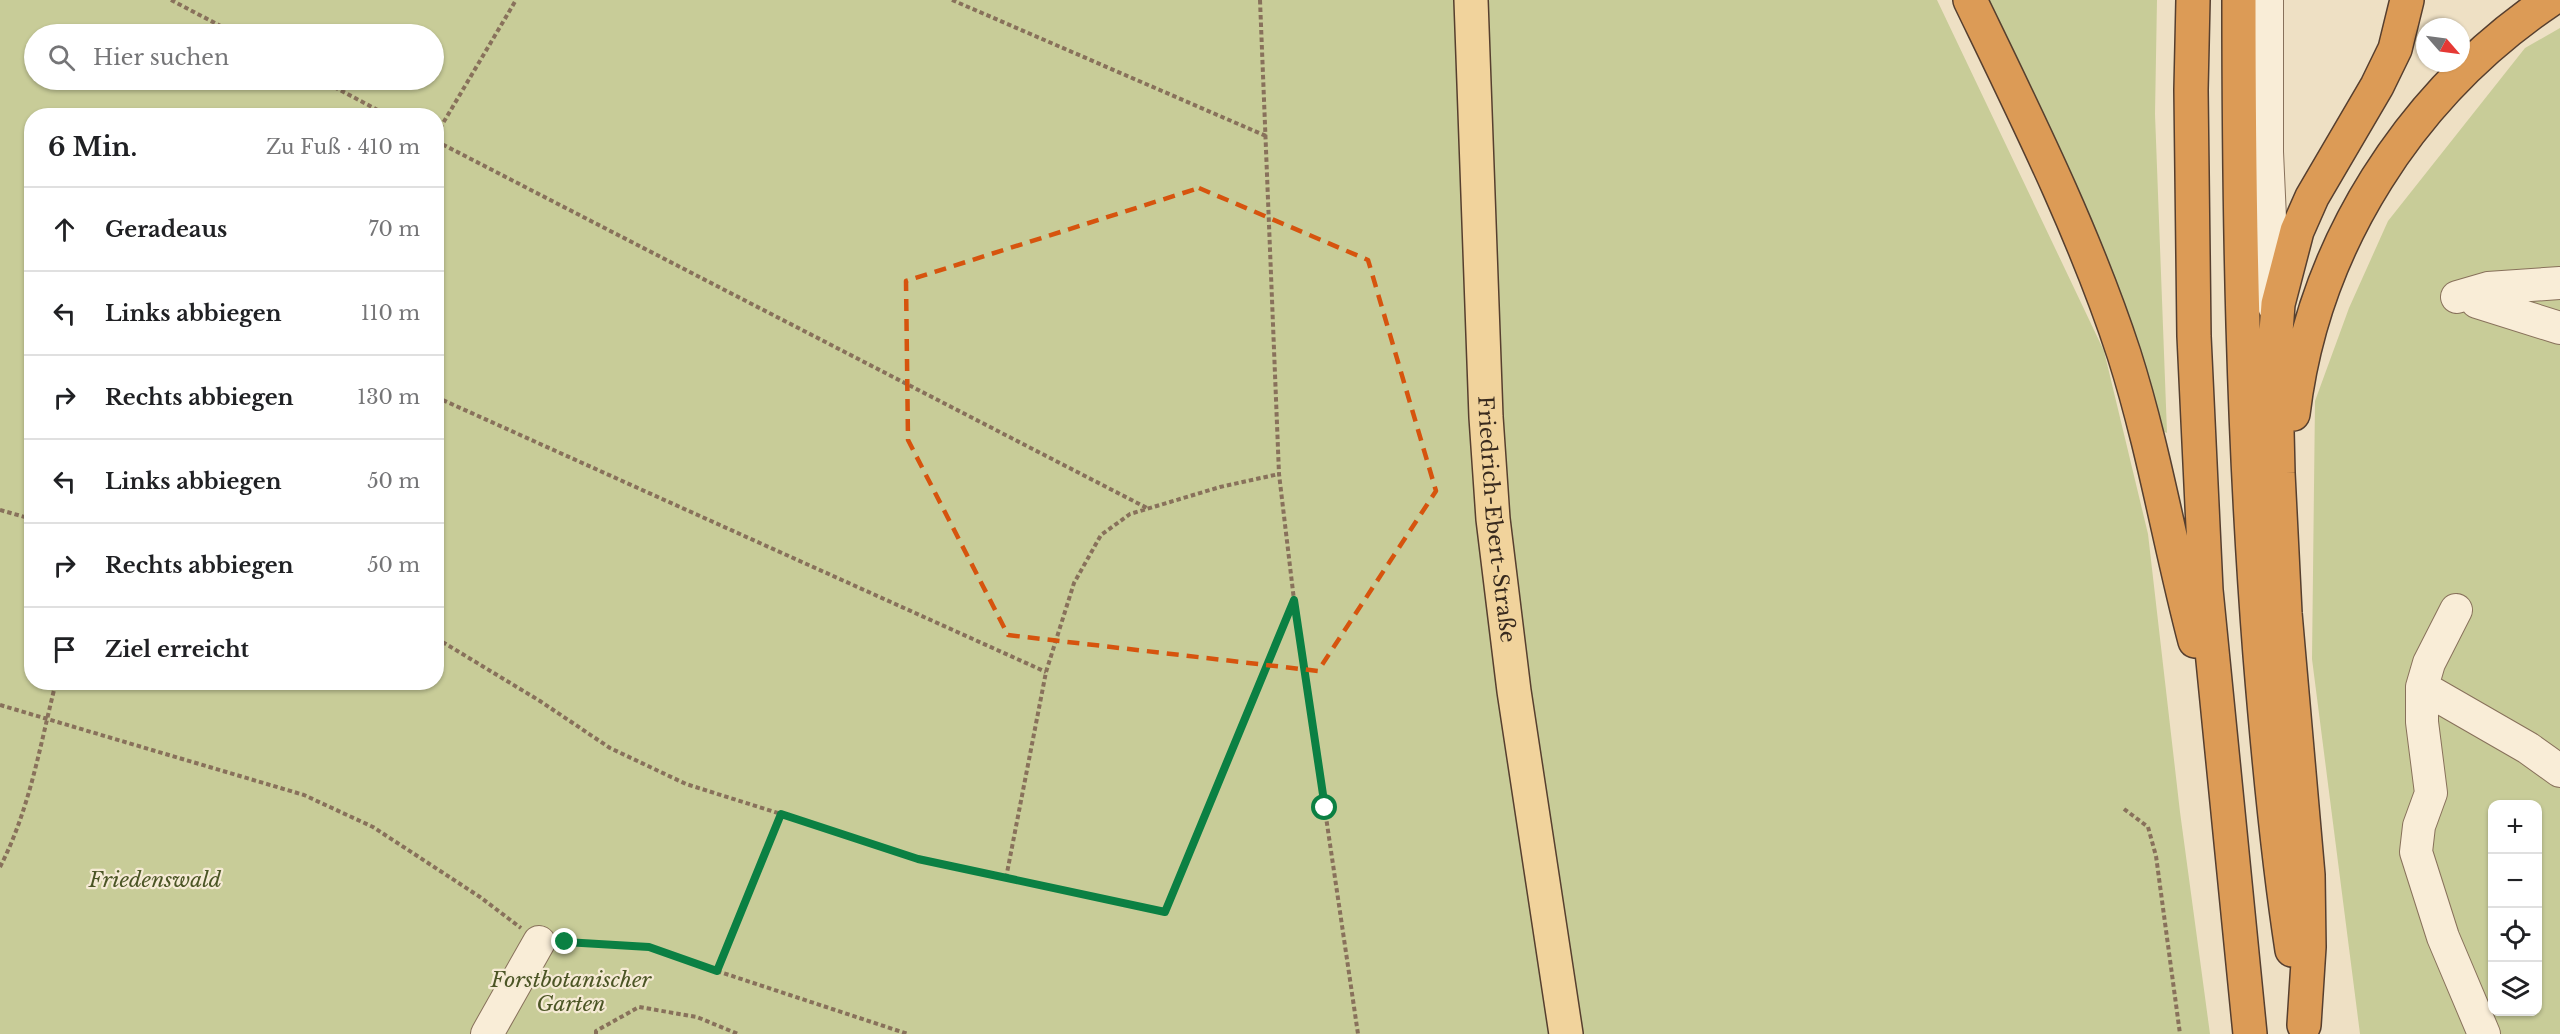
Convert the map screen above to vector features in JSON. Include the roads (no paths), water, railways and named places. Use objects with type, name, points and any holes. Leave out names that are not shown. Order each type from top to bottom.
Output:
[{"type":"highway","points":[[1970,0],[2065,201],[2103,292],[2124,354],[2163,499],[2178,577],[2219,729]]},
{"type":"highway","points":[[2193,0],[2191,90],[2194,336],[2206,590],[2250,1034]]},
{"type":"highway","points":[[2239,0],[2239,189],[2248,484],[2268,759],[2283,894],[2305,1030]]},
{"type":"highway","points":[[2305,1030],[2309,947],[2308,875],[2285,613],[2275,346],[2278,304],[2297,231],[2312,197],[2377,86],[2395,49],[2404,20],[2407,0]]},
{"type":"highway","points":[[2285,613],[2291,430],[2297,377],[2310,327],[2334,259],[2349,227],[2385,165],[2430,105],[2494,42],[2550,0]]},
{"type":"main road","name":"Friedrich-Ebert-Straße","points":[[1471,0],[1486,417],[1493,519],[1515,691],[1566,1034]]},
{"type":"lane","points":[[2267,0],[2267,152],[2275,346]]},
{"type":"lane","points":[[2560,283],[2488,288],[2467,300],[2560,328]]},
{"type":"lane","points":[[2456,610],[2429,663],[2422,687],[2422,722],[2431,793],[2419,826],[2416,852],[2443,937],[2484,1034]]},
{"type":"lane","points":[[2422,687],[2528,748],[2560,771]]},
{"type":"lane","points":[[487,1034],[539,942]]},
{"type":"park label","name":"Friedenswald","points":[[155,880]]},
{"type":"park label","name":"Forstbotanischer Garten","points":[[571,992]]}]
